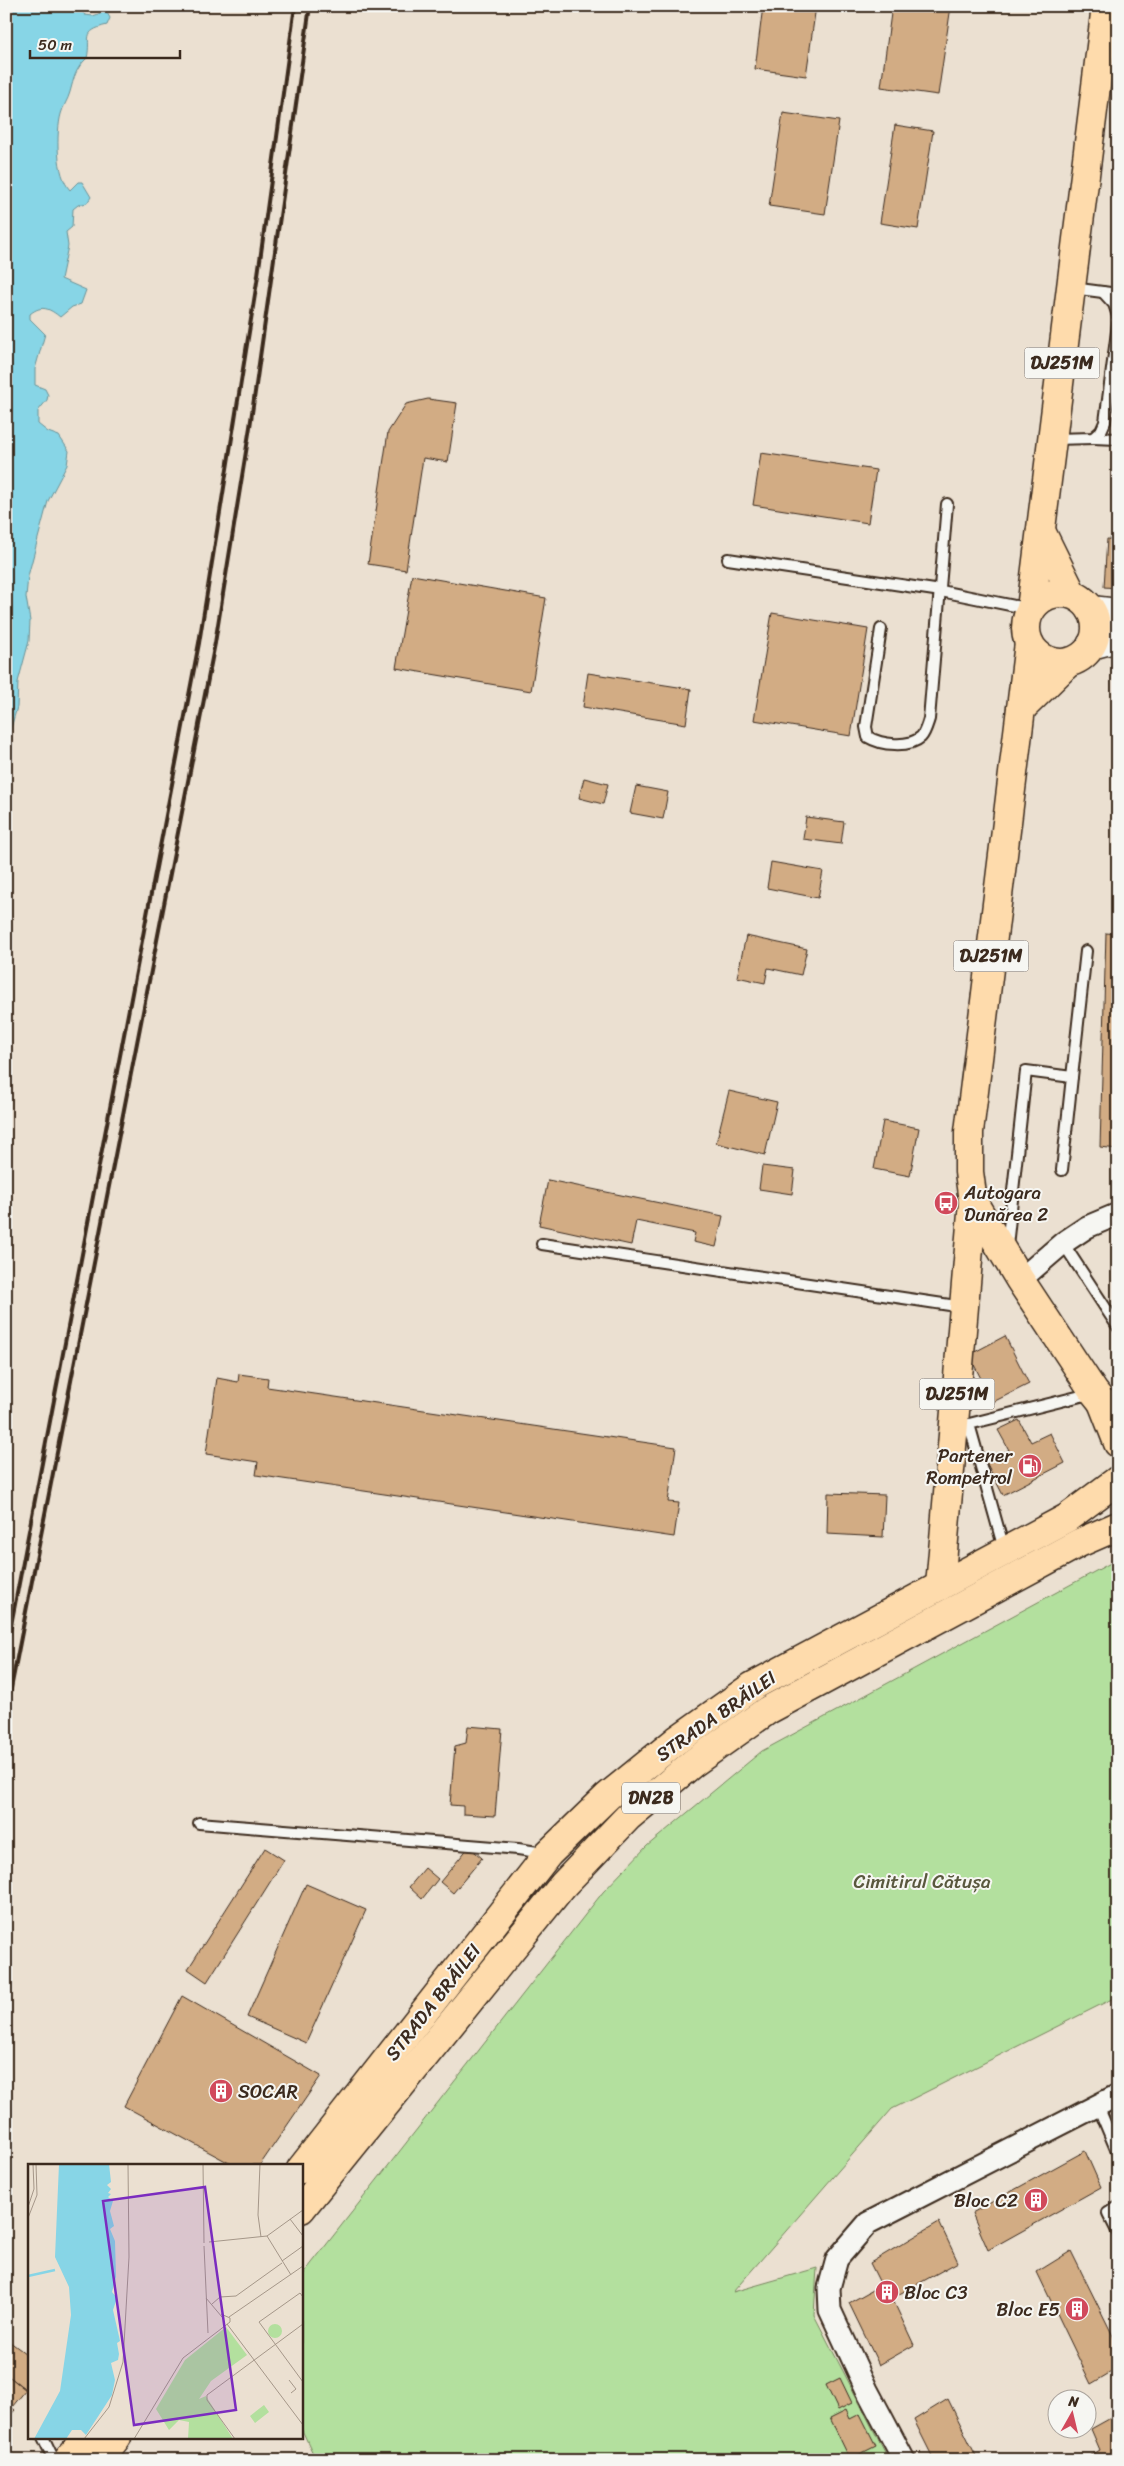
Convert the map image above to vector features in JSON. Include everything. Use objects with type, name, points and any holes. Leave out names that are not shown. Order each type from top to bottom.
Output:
[{"type":"highway","name":"DJ251M","points":[[940,1586],[962,1421],[964,1307],[973,1202],[969,1132],[1028,643],[1026,622],[1031,609],[1041,532],[1106,6]]},
{"type":"highway","points":[[1028,643],[1045,660],[1061,663],[1069,662],[1082,656],[1091,645],[1096,628],[1041,532]]},
{"type":"highway","points":[[1031,609],[1048,594],[1064,593],[1081,602]]},
{"type":"highway","points":[[1020,709],[1069,662]]},
{"type":"highway","name":"DJ251M","points":[[973,1202],[1020,1280],[1105,1401],[1118,1443]]},
{"type":"highway","name":"STRADA BRĂILEI","points":[[302,2168],[548,1854],[608,1796],[662,1752],[753,1686],[1067,1518],[1118,1480]]},
{"type":"highway","name":"STRADA BRĂILEI","points":[[302,2208],[563,1886],[628,1817],[693,1763],[768,1710],[1079,1543],[1118,1526]]},
{"type":"highway","points":[[68,2460],[85,2438]]},
{"type":"highway","points":[[99,2460],[116,2438]]},
{"type":"street","points":[[1081,602],[1118,613]]},
{"type":"street","points":[[1091,645],[1118,638]]},
{"type":"street","points":[[1020,1280],[1063,1243],[1087,1227],[1118,1214]]},
{"type":"street","points":[[904,2460],[830,2310],[829,2288],[837,2259],[868,2223],[1118,2095]]},
{"type":"lane","points":[[1071,288],[1118,294]]},
{"type":"lane","points":[[1103,292],[1114,304],[1118,316]]},
{"type":"lane","points":[[1093,438],[1101,431],[1105,422],[1118,324]]},
{"type":"lane","points":[[1053,439],[1118,439]]},
{"type":"lane","points":[[881,629],[866,727],[868,737],[875,742],[911,744],[923,736],[929,719],[948,504]]},
{"type":"lane","points":[[728,559],[941,591],[1031,609]]},
{"type":"lane","points":[[1062,1170],[1086,951]]},
{"type":"lane","points":[[1006,1257],[1026,1072],[1072,1077]]},
{"type":"lane","points":[[1063,1243],[1118,1327]]},
{"type":"lane","points":[[542,1244],[964,1307]]},
{"type":"lane","points":[[1004,1552],[962,1421],[1105,1401]]},
{"type":"lane","points":[[199,1823],[518,1849],[548,1854]]},
{"type":"lane","points":[[1098,2106],[1118,2154]]},
{"type":"lane","points":[[1118,2207],[1108,2213],[1118,2233]]},
{"type":"lane","points":[[43,2438],[54,2460]]},
{"type":"green space","name":"Cimitirul Cătușa","points":[[1118,1559],[1118,1996],[892,2109],[733,2292],[817,2268],[814,2315],[889,2460],[316,2460],[302,2430],[302,2276],[603,1892],[647,1846],[762,1751]]},
{"type":"water","points":[[6,6],[77,6],[85,15],[93,16],[106,11],[110,18],[107,25],[90,33],[87,58],[76,74],[61,114],[58,132],[58,154],[65,183],[70,190],[78,182],[82,182],[91,197],[87,203],[78,205],[73,209],[72,227],[66,232],[68,246],[61,279],[86,290],[81,304],[72,307],[60,317],[42,308],[30,314],[30,319],[45,334],[35,369],[35,385],[45,389],[48,395],[47,400],[38,411],[38,424],[48,432],[59,436],[69,451],[67,465],[48,501],[28,576],[26,597],[30,621],[29,641],[18,682],[17,707],[9,735],[6,769]]},
{"type":"building","points":[[763,6],[816,6],[806,76],[755,69]]},
{"type":"building","points":[[892,6],[951,6],[938,95],[881,87]]},
{"type":"building","points":[[783,113],[839,121],[825,214],[769,206]]},
{"type":"building","points":[[895,125],[933,131],[918,229],[880,223]]},
{"type":"building","points":[[428,399],[457,403],[448,462],[423,458],[406,570],[368,564],[388,432],[406,404]]},
{"type":"building","points":[[761,453],[876,470],[868,523],[753,505]]},
{"type":"building","points":[[1107,539],[1118,540],[1118,588],[1104,587]]},
{"type":"building","points":[[412,575],[546,598],[531,691],[396,668]]},
{"type":"building","points":[[772,613],[868,629],[851,736],[754,720]]},
{"type":"building","points":[[588,673],[691,689],[686,724],[583,707]]},
{"type":"building","points":[[584,778],[608,784],[603,804],[579,798]]},
{"type":"building","points":[[636,786],[668,792],[663,819],[630,813]]},
{"type":"building","points":[[806,817],[844,822],[841,844],[803,839]]},
{"type":"building","points":[[771,862],[823,871],[818,898],[767,888]]},
{"type":"building","points":[[1106,933],[1118,934],[1118,1149],[1100,1147]]},
{"type":"building","points":[[746,936],[807,949],[801,975],[768,968],[765,983],[737,977]]},
{"type":"building","points":[[729,1091],[777,1102],[765,1155],[716,1143]]},
{"type":"building","points":[[883,1121],[919,1128],[910,1176],[874,1169]]},
{"type":"building","points":[[762,1166],[795,1170],[792,1194],[759,1189]]},
{"type":"building","points":[[548,1180],[723,1216],[716,1247],[693,1242],[695,1233],[636,1221],[631,1245],[539,1225]]},
{"type":"building","points":[[1005,1336],[1029,1384],[993,1402],[969,1355]]},
{"type":"building","points":[[239,1374],[268,1378],[267,1387],[676,1447],[668,1502],[679,1503],[674,1537],[256,1475],[258,1462],[206,1454],[217,1378],[238,1382]]},
{"type":"building","points":[[1019,1420],[1031,1442],[1050,1433],[1065,1463],[1003,1495],[986,1462],[1009,1450],[998,1430]]},
{"type":"building","points":[[828,1493],[885,1495],[883,1537],[827,1534]]},
{"type":"building","points":[[468,1726],[502,1729],[495,1816],[463,1814],[463,1806],[450,1805],[455,1746],[466,1743]]},
{"type":"building","points":[[469,1847],[482,1858],[453,1893],[440,1882]]},
{"type":"building","points":[[265,1848],[284,1860],[207,1982],[188,1969]]},
{"type":"building","points":[[425,1868],[438,1879],[422,1899],[409,1887]]},
{"type":"building","points":[[306,1884],[366,1910],[306,2043],[247,2017]]},
{"type":"building","name":"SOCAR","points":[[182,1996],[321,2076],[261,2164],[231,2164],[124,2106]]},
{"type":"building","name":"Bloc C2","points":[[1085,2151],[1101,2187],[988,2250],[972,2213]]},
{"type":"building","name":"Bloc C3","points":[[939,2222],[958,2262],[892,2298],[914,2345],[879,2365],[849,2303],[881,2285],[870,2263]]},
{"type":"building","name":"Bloc E5","points":[[1071,2251],[1118,2346],[1118,2368],[1091,2384],[1037,2272]]},
{"type":"building","points":[[6,2339],[28,2355],[28,2391],[6,2374]]},
{"type":"building","points":[[6,2374],[26,2390],[12,2407],[6,2403]]},
{"type":"building","points":[[840,2378],[852,2403],[838,2410],[826,2385]]},
{"type":"building","points":[[948,2399],[978,2460],[934,2460],[914,2420]]},
{"type":"building","points":[[6,2403],[15,2410],[6,2420]]},
{"type":"building","points":[[846,2410],[850,2419],[860,2414],[876,2446],[850,2459],[830,2418]]},
{"type":"building","points":[[1118,2414],[1118,2456],[1111,2460],[1083,2460],[1100,2450],[1095,2438],[1096,2426]]},
{"type":"railway","points":[[6,1651],[199,643],[257,282],[295,6]]},
{"type":"railway","points":[[6,1714],[215,643],[250,427],[310,6]]},
{"type":"place","name":"Autogara Dunărea 2","points":[[946,1203]]},
{"type":"place","name":"Partener Rompetrol","points":[[1030,1466]]},
{"type":"place","name":"SOCAR","points":[[221,2091]]},
{"type":"place","name":"Bloc C2","points":[[1036,2200]]},
{"type":"place","name":"Bloc C3","points":[[887,2292]]},
{"type":"place","name":"Bloc E5","points":[[1077,2309]]}]
